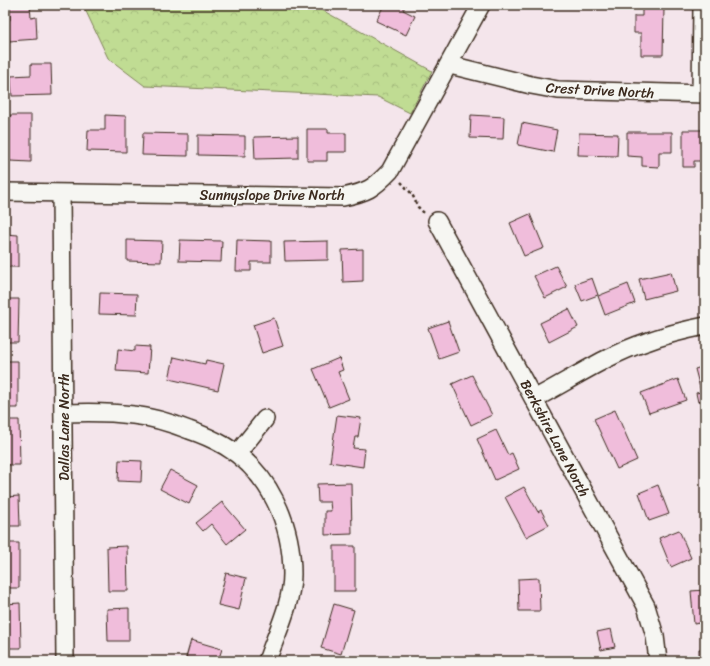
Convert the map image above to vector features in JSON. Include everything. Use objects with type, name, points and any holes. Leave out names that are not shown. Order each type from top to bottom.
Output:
[{"type":"street","name":"Sunnyslope Drive North","points":[[5,192],[343,197],[360,193],[376,185],[390,171],[450,65],[481,5]]},
{"type":"street","points":[[702,5],[703,94]]},
{"type":"street","name":"Crest Drive North","points":[[450,65],[558,90],[703,94]]},
{"type":"street","name":"Dallas Lane North","points":[[61,193],[65,661]]},
{"type":"street","name":"Berkshire Lane North","points":[[437,221],[646,606],[655,636],[658,661]]},
{"type":"street","points":[[534,399],[645,342],[705,326]]},
{"type":"street","points":[[64,413],[113,413],[134,415],[175,424],[208,437],[224,446],[237,454],[253,468],[275,499],[286,527],[290,547],[292,575],[289,594],[266,661]]},
{"type":"street","points":[[237,454],[265,419]]},
{"type":"path","points":[[390,171],[412,194],[418,207],[431,221],[437,221]]},
{"type":"green space","points":[[83,5],[313,5],[432,71],[410,113],[378,97],[145,86],[108,58]]},
{"type":"building","points":[[10,5],[30,5],[31,18],[36,17],[37,39],[9,41],[7,20],[10,20]]},
{"type":"building","points":[[384,5],[406,5],[403,10],[415,16],[406,35],[376,21]]},
{"type":"building","points":[[642,8],[664,8],[663,55],[641,55],[641,33],[634,33],[634,16],[642,16]]},
{"type":"building","points":[[31,64],[51,64],[52,95],[12,96],[11,76],[31,75]]},
{"type":"building","points":[[10,115],[31,115],[31,162],[10,161]]},
{"type":"building","points":[[105,115],[126,116],[126,152],[87,151],[88,130],[105,130]]},
{"type":"building","points":[[471,115],[504,117],[503,139],[470,138]]},
{"type":"building","points":[[522,123],[557,130],[553,152],[518,145]]},
{"type":"building","points":[[307,129],[328,129],[328,133],[346,133],[346,152],[327,152],[327,161],[307,161]]},
{"type":"building","points":[[683,130],[705,130],[705,161],[694,161],[694,167],[683,167]]},
{"type":"building","points":[[627,132],[672,132],[672,152],[659,152],[659,167],[642,166],[642,157],[627,156]]},
{"type":"building","points":[[143,133],[188,134],[188,156],[142,155]]},
{"type":"building","points":[[579,133],[618,134],[617,156],[578,155]]},
{"type":"building","points":[[198,135],[245,136],[245,156],[198,155]]},
{"type":"building","points":[[298,136],[298,158],[255,159],[254,137]]},
{"type":"building","points":[[530,214],[544,248],[524,256],[510,223]]},
{"type":"building","points":[[5,234],[18,235],[18,267],[5,267]]},
{"type":"building","points":[[127,240],[162,241],[161,262],[127,261]]},
{"type":"building","points":[[180,240],[222,241],[221,262],[179,261]]},
{"type":"building","points":[[237,240],[271,241],[271,262],[251,262],[251,271],[236,271]]},
{"type":"building","points":[[328,241],[328,260],[285,261],[284,242]]},
{"type":"building","points":[[363,249],[363,281],[343,282],[342,250]]},
{"type":"building","points":[[556,266],[567,287],[545,298],[534,276]]},
{"type":"building","points":[[671,272],[676,291],[644,299],[639,279]]},
{"type":"building","points":[[592,278],[598,295],[582,301],[575,284]]},
{"type":"building","points":[[628,284],[635,303],[605,315],[598,296]]},
{"type":"building","points":[[100,293],[137,294],[136,315],[99,314]]},
{"type":"building","points":[[5,299],[19,299],[18,342],[5,342]]},
{"type":"building","points":[[569,309],[578,327],[549,342],[540,323]]},
{"type":"building","points":[[274,318],[283,346],[262,353],[253,325]]},
{"type":"building","points":[[448,321],[459,352],[439,359],[428,328]]},
{"type":"building","points":[[135,346],[150,347],[148,373],[116,371],[118,349],[135,351]]},
{"type":"building","points":[[174,357],[205,364],[206,360],[224,364],[218,390],[169,379]]},
{"type":"building","points":[[339,358],[343,370],[338,372],[349,399],[329,407],[313,369]]},
{"type":"building","points":[[5,361],[18,361],[18,408],[5,408]]},
{"type":"building","points":[[705,366],[705,400],[698,402],[696,393],[701,392],[695,369]]},
{"type":"building","points":[[472,375],[492,415],[471,425],[452,384]]},
{"type":"building","points":[[678,379],[686,400],[649,413],[641,393]]},
{"type":"building","points":[[615,410],[637,460],[617,469],[594,419]]},
{"type":"building","points":[[337,415],[361,418],[358,437],[355,437],[353,448],[365,449],[363,467],[330,462]]},
{"type":"building","points":[[5,420],[19,420],[20,465],[5,465]]},
{"type":"building","points":[[496,430],[508,455],[512,453],[519,469],[495,480],[477,439]]},
{"type":"building","points":[[119,460],[142,461],[141,482],[118,481]]},
{"type":"building","points":[[170,470],[198,485],[189,504],[160,489]]},
{"type":"building","points":[[351,483],[352,534],[325,535],[325,511],[331,511],[330,502],[318,502],[317,484]]},
{"type":"building","points":[[658,485],[669,514],[649,521],[639,493]]},
{"type":"building","points":[[524,487],[538,512],[541,510],[549,525],[526,537],[505,497]]},
{"type":"building","points":[[19,496],[20,526],[5,526],[5,497]]},
{"type":"building","points":[[222,502],[245,529],[227,544],[211,524],[203,531],[196,523]]},
{"type":"building","points":[[679,530],[691,558],[671,567],[659,538]]},
{"type":"building","points":[[5,543],[19,543],[19,588],[5,588]]},
{"type":"building","points":[[127,546],[128,591],[108,591],[107,547]]},
{"type":"building","points":[[334,546],[355,546],[355,591],[334,591]]},
{"type":"building","points":[[226,573],[246,578],[239,610],[218,605]]},
{"type":"building","points":[[539,578],[540,611],[519,611],[518,579]]},
{"type":"building","points":[[705,590],[705,622],[694,624],[691,591]]},
{"type":"building","points":[[20,603],[21,648],[5,648],[5,604]]},
{"type":"building","points":[[334,604],[354,610],[341,654],[321,648]]},
{"type":"building","points":[[129,608],[129,641],[108,641],[107,609]]},
{"type":"building","points":[[611,629],[615,647],[601,650],[597,632]]},
{"type":"building","points":[[191,640],[222,649],[218,661],[185,661]]},
{"type":"building","points":[[699,649],[705,649],[705,661],[699,661]]},
{"type":"building","points":[[582,659],[613,660],[613,661],[582,661]]}]
